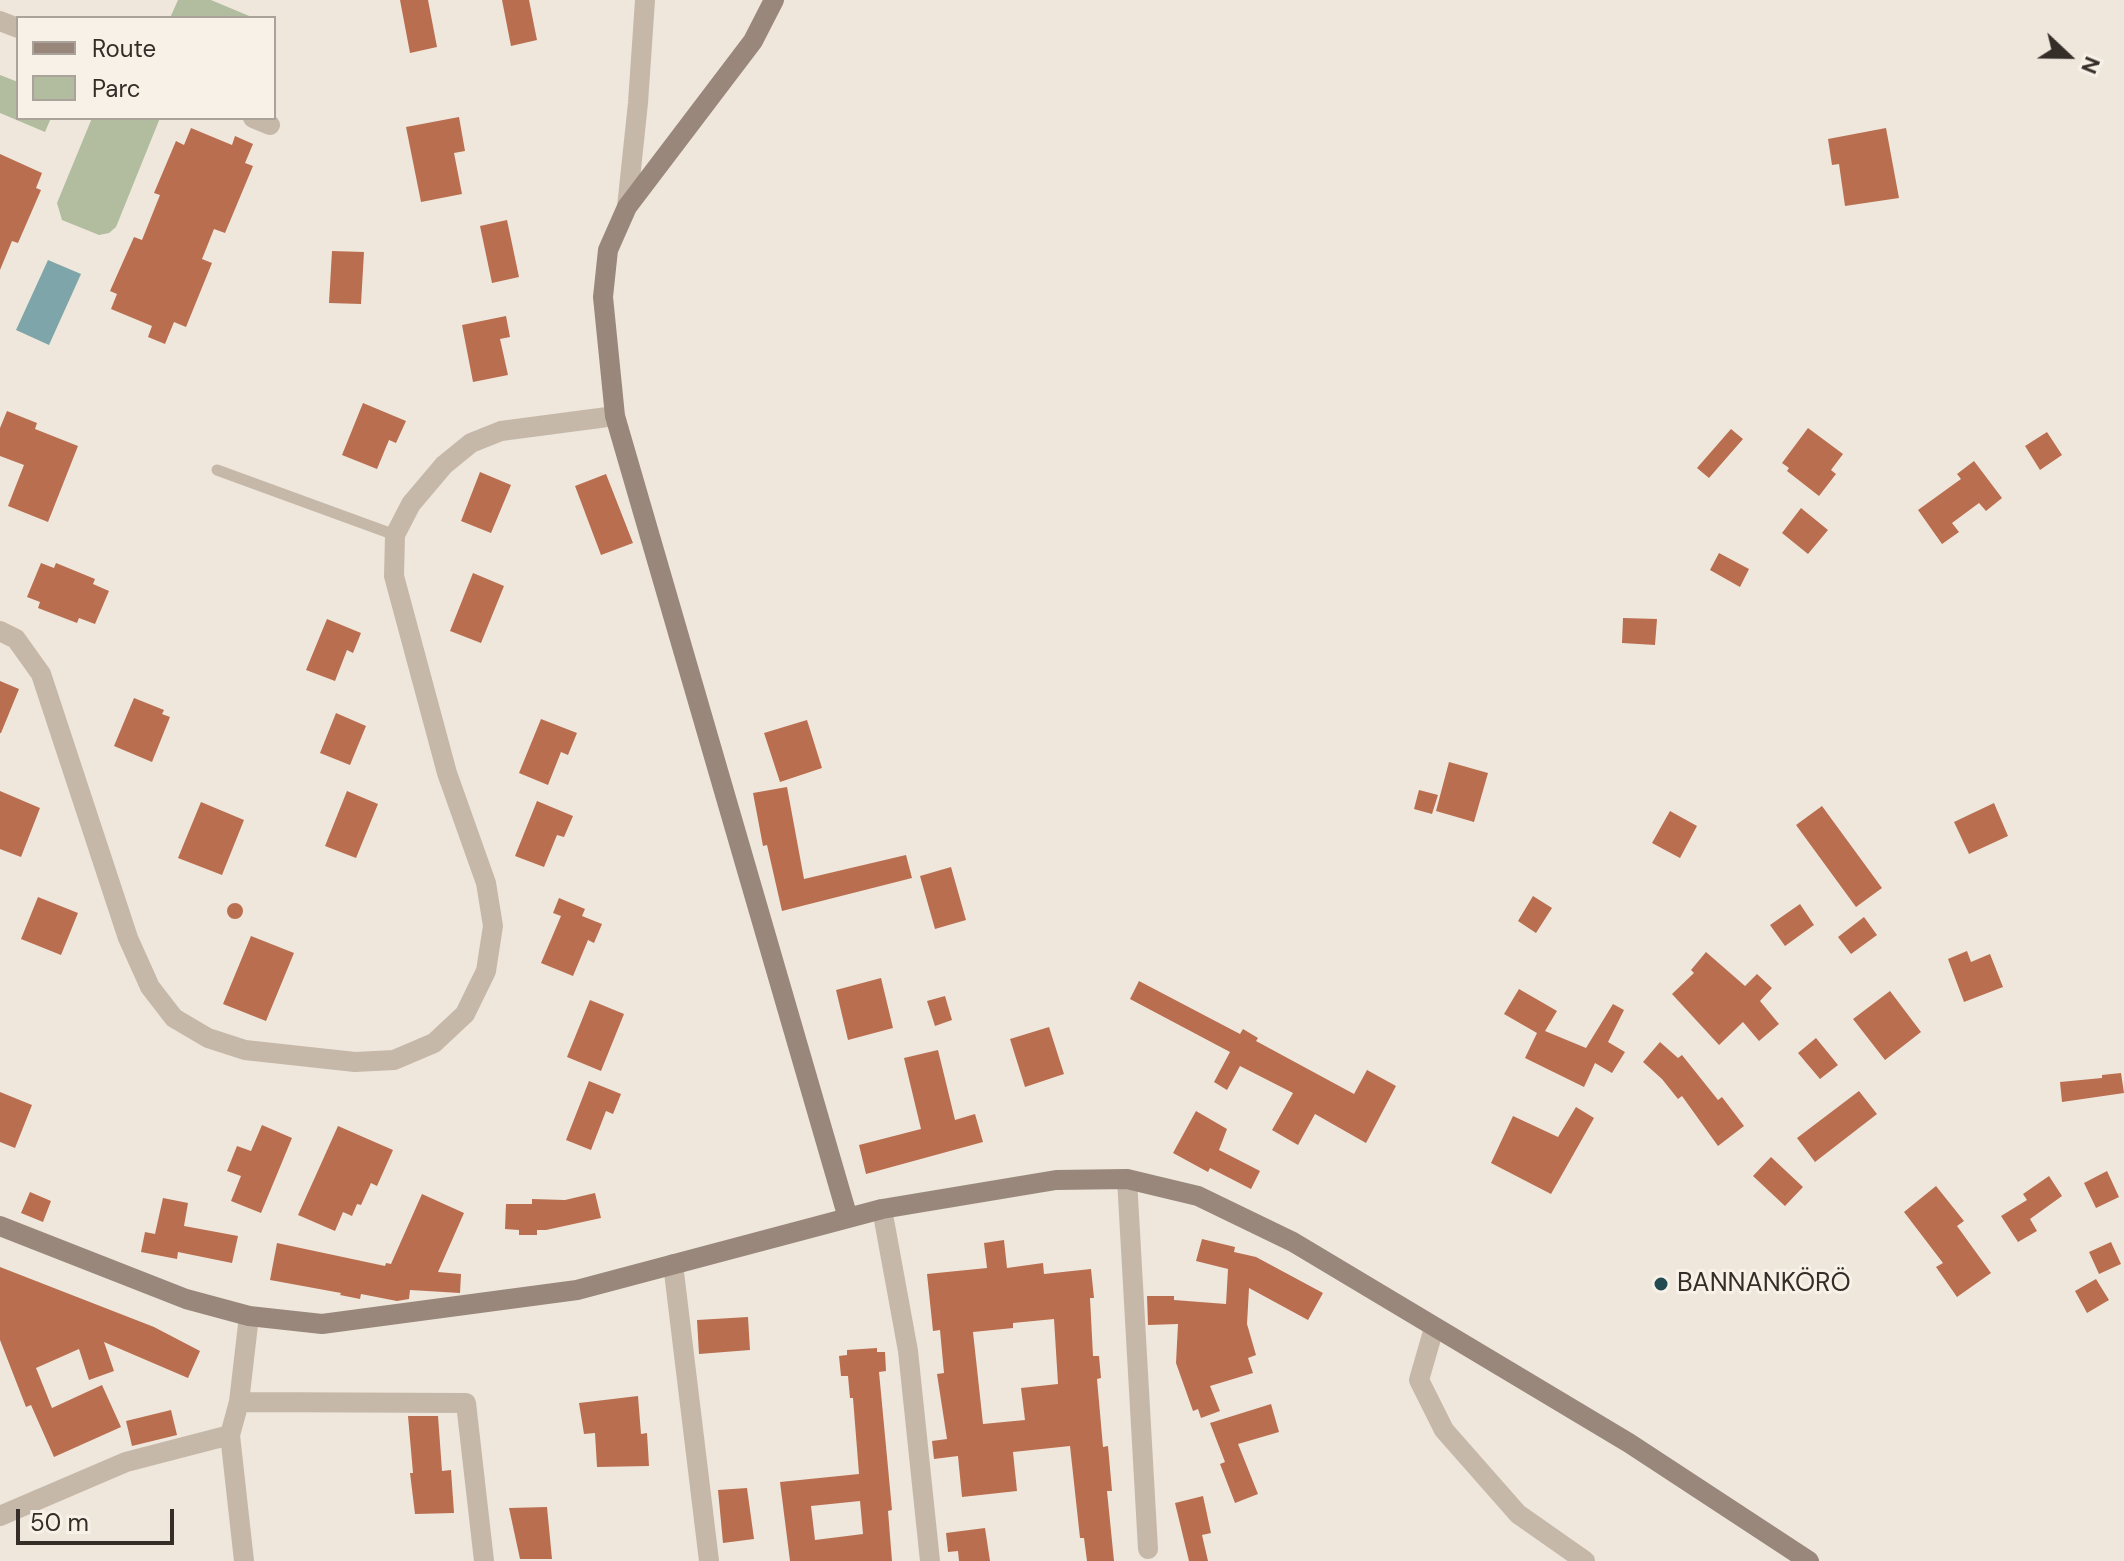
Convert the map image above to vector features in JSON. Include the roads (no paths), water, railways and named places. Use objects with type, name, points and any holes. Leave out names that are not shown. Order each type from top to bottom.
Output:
[{"type":"main road","points":[[774,0],[753,41],[627,207],[608,250],[603,297],[615,416],[848,1218]]},
{"type":"main road","points":[[0,1226],[186,1299],[249,1316],[322,1324],[577,1290],[882,1209],[1056,1180],[1127,1179],[1198,1196],[1293,1242],[1629,1443],[1809,1561]]},
{"type":"street","points":[[627,207],[645,0]]},
{"type":"street","points":[[0,631],[16,639],[41,674],[128,938],[150,987],[174,1018],[208,1038],[245,1050],[355,1062],[394,1060],[434,1043],[465,1014],[486,971],[493,926],[486,883],[447,773],[394,576],[395,535],[411,504],[444,465],[471,443],[501,431],[615,416]]},
{"type":"street","points":[[1127,1179],[1148,1549]]},
{"type":"street","points":[[882,1209],[908,1351],[930,1561]]},
{"type":"street","points":[[673,1264],[709,1561]]},
{"type":"street","points":[[244,1561],[230,1435],[239,1402],[249,1316]]},
{"type":"street","points":[[1434,1328],[1419,1380],[1444,1430],[1518,1514],[1585,1561]]},
{"type":"street","points":[[239,1402],[466,1403],[484,1561]]},
{"type":"street","points":[[0,1516],[126,1462],[230,1435]]},
{"type":"lane","points":[[217,470],[395,535]]},
{"type":"water","points":[[48,260],[81,274],[49,345],[16,330]]},
{"type":"place","name":"BANNANKÖRÖ","points":[[1661,1284]]}]
